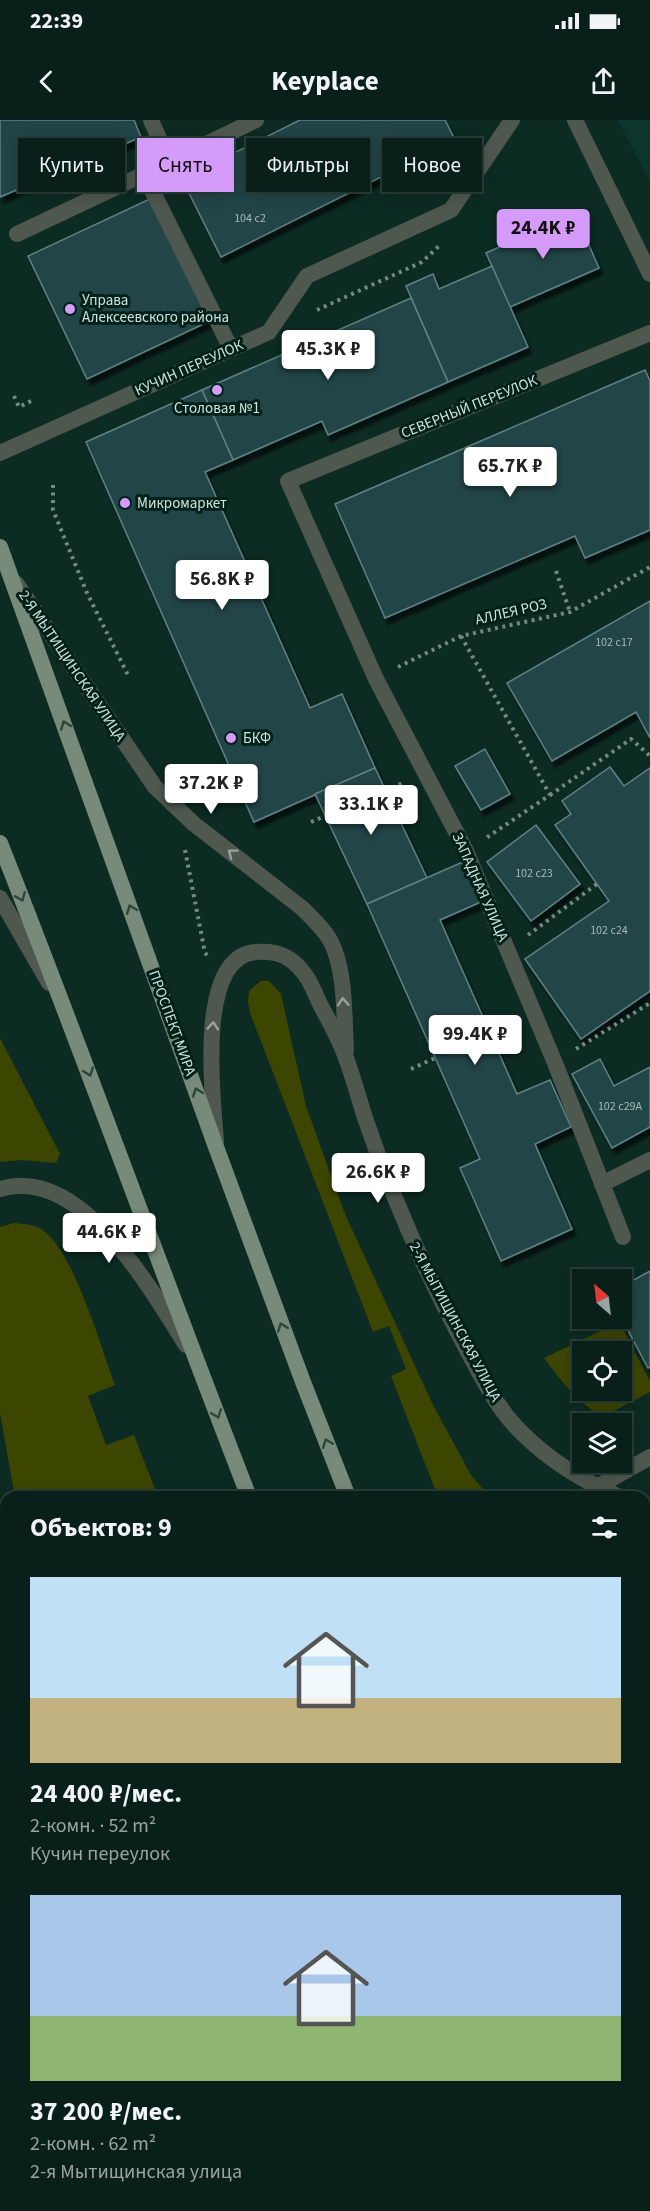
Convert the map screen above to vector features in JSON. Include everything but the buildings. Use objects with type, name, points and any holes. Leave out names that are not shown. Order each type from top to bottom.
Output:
[{"type":"main road","name":"ПРОСПЕКТ МИРА","points":[[0,547],[216,1148],[346,1491]]},
{"type":"main road","points":[[0,843],[69,1017],[195,1360],[247,1491]]},
{"type":"street","points":[[151,120],[159,138]]},
{"type":"street","points":[[219,138],[256,120]]},
{"type":"street","points":[[451,210],[512,120]]},
{"type":"street","points":[[575,120],[650,274]]},
{"type":"street","points":[[17,234],[137,177]]},
{"type":"street","points":[[153,192],[231,350]]},
{"type":"street","name":"КУЧИН ПЕРЕУЛОК","points":[[0,453],[269,332],[307,276],[451,210]]},
{"type":"street","name":"СЕВЕРНЫЙ ПЕРЕУЛОК","points":[[288,481],[650,333]]},
{"type":"street","name":"ЗАПАДНАЯ УЛИЦА","points":[[288,481],[376,679],[466,851],[555,1063],[622,1237]]},
{"type":"street","name":"2-Я МЫТИЩИНСКАЯ УЛИЦА","points":[[13,579],[155,787],[194,824],[302,908],[330,940],[337,959],[343,989],[347,1060]]},
{"type":"street","points":[[0,898],[69,1017]]},
{"type":"street","name":"2-Я МЫТИЩИНСКАЯ УЛИЦА","points":[[216,1148],[211,1062],[218,990],[227,971],[237,960],[253,952],[274,951],[292,959],[305,974],[347,1060],[364,1116],[408,1232],[427,1274],[482,1378],[521,1432],[590,1491]]},
{"type":"street","points":[[602,1184],[650,1160]]},
{"type":"street","points":[[0,1189],[9,1186],[35,1187],[55,1193],[93,1218],[113,1240],[156,1297],[195,1360]]},
{"type":"street","points":[[593,1491],[650,1457]]},
{"type":"path","points":[[310,314],[422,262],[448,237],[451,210]]},
{"type":"path","points":[[14,396],[19,407],[35,399]]},
{"type":"path","points":[[53,485],[53,510],[87,593],[129,677]]},
{"type":"path","name":"АЛЛЕЯ РОЗ","points":[[376,679],[461,636],[570,612],[650,567]]},
{"type":"path","points":[[556,571],[570,612]]},
{"type":"path","points":[[461,636],[550,795]]},
{"type":"path","points":[[466,851],[631,739],[650,756]]},
{"type":"path","points":[[311,822],[325,816]]},
{"type":"path","points":[[183,838],[205,953],[211,958]]},
{"type":"path","points":[[508,950],[597,884]]},
{"type":"path","points":[[555,1063],[650,1003]]},
{"type":"path","points":[[411,1069],[435,1058]]},
{"type":"shaded area","points":[[618,120],[650,120],[650,182],[647,176]]},
{"type":"green space","points":[[261,981],[269,981],[281,994],[306,1106],[345,1214],[433,1405],[471,1475],[485,1491],[436,1491],[391,1376],[406,1369],[389,1326],[373,1332],[250,1013],[249,991]]},
{"type":"green space","points":[[0,1038],[60,1154],[56,1163],[22,1160],[0,1162]]},
{"type":"green space","points":[[14,1223],[41,1229],[53,1240],[64,1256],[85,1300],[115,1385],[88,1396],[106,1445],[134,1435],[156,1491],[14,1491],[0,1413],[0,1227]]},
{"type":"green space","points":[[604,1329],[623,1329],[629,1341],[579,1341]]},
{"type":"green space","points":[[572,1345],[572,1392],[544,1358]]},
{"type":"green space","points":[[632,1347],[650,1381],[650,1392],[610,1413],[599,1413],[581,1401],[632,1401]]},
{"type":"place","name":"Управа Алексеевского района","points":[[70,309]]},
{"type":"place","name":"Столовая №1","points":[[217,390]]},
{"type":"place","name":"Микромаркет","points":[[125,503]]},
{"type":"place","name":"БКФ","points":[[231,738]]}]
